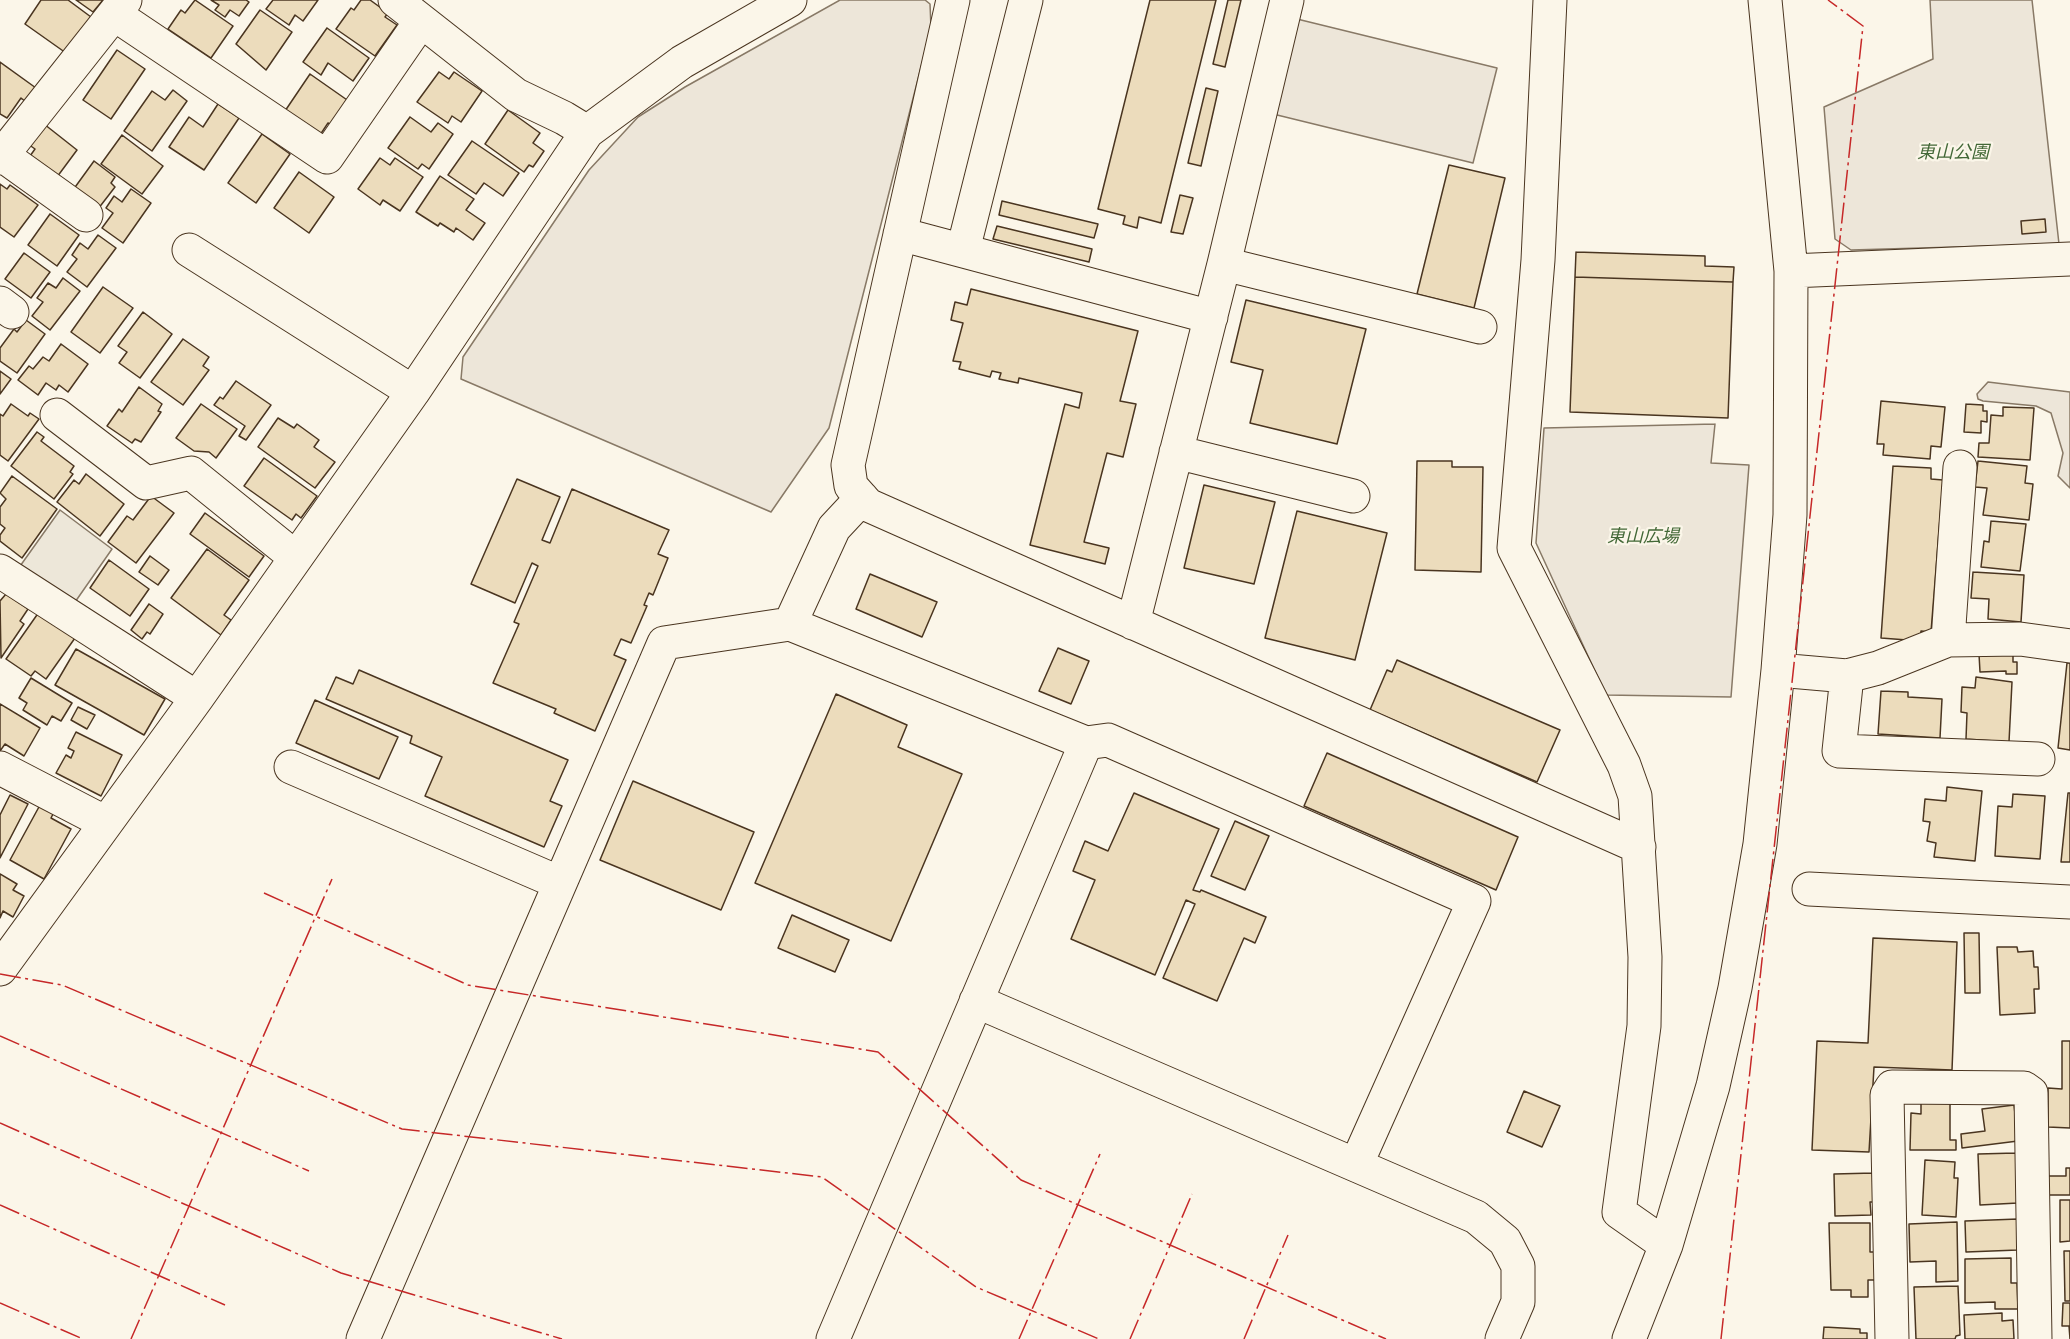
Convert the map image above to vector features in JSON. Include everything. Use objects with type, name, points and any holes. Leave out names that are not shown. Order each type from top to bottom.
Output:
[{"type":"street","points":[[395,0],[516,95],[587,132]]},
{"type":"street","points":[[3,959],[197,698],[413,392],[587,132],[682,62],[790,0]]},
{"type":"street","points":[[953,0],[848,465],[851,486],[868,505],[1639,847]]},
{"type":"street","points":[[963,250],[1026,0]]},
{"type":"street","points":[[1133,623],[1211,317],[1287,0]]},
{"type":"street","points":[[1550,0],[1538,260],[1514,548],[1624,765],[1635,796],[1645,957],[1644,1026],[1619,1212],[1666,1245]]},
{"type":"street","points":[[1629,1339],[1666,1245],[1713,1086],[1746,934],[1760,844],[1778,670],[1790,514],[1791,271],[1765,0]]},
{"type":"street","points":[[86,215],[4,147],[119,7],[327,157],[421,21]]},
{"type":"street","points":[[900,234],[1211,317]]},
{"type":"street","points":[[189,250],[413,392]]},
{"type":"street","points":[[1791,271],[2070,259]]},
{"type":"street","points":[[1224,264],[1480,327]]},
{"type":"street","points":[[57,415],[146,483],[191,473],[295,557]]},
{"type":"street","points":[[1176,452],[1353,495]]},
{"type":"street","points":[[1948,640],[1960,467]]},
{"type":"street","points":[[790,624],[834,528],[862,498]]},
{"type":"street","points":[[0,571],[197,698]]},
{"type":"street","points":[[363,1339],[664,643],[790,624],[1086,743],[1108,740],[1474,901],[1356,1165]]},
{"type":"street","points":[[1778,670],[1847,676],[1878,668],[1948,640],[2020,639],[2070,646]]},
{"type":"street","points":[[1847,676],[1839,751],[2038,759]]},
{"type":"street","points":[[832,1339],[1086,743]]},
{"type":"street","points":[[291,767],[560,883]]},
{"type":"street","points":[[0,768],[106,823]]},
{"type":"street","points":[[1809,889],[2070,902]]},
{"type":"street","points":[[976,1001],[1476,1217],[1505,1242],[1518,1266],[1518,1302],[1502,1339]]},
{"type":"street","points":[[1892,1339],[1887,1095],[1892,1087],[2024,1088],[2031,1093],[2035,1339]]},
{"type":"green space","points":[[840,0],[925,0],[930,4],[931,28],[829,428],[771,512],[461,379],[463,357],[589,170],[638,117],[685,87]]},
{"type":"green space","name":"東山公園","points":[[1930,0],[2032,0],[2059,244],[1851,250],[1835,239],[1824,107],[1933,59]]},
{"type":"green space","points":[[1297,19],[1497,68],[1473,163],[1273,114]]},
{"type":"green space","points":[[1988,382],[2070,392],[2070,488],[2058,476],[2063,453],[2051,413],[2036,406],[1978,399],[1977,394]]},
{"type":"green space","name":"東山広場","points":[[1715,424],[1711,463],[1749,465],[1731,697],[1606,695],[1536,543],[1544,428]]},
{"type":"shaded area","points":[[60,510],[112,549],[73,605],[18,569]]},
{"type":"building","points":[[41,0],[68,0],[91,17],[66,53],[25,24]]},
{"type":"building","points":[[76,0],[103,0],[93,12]]},
{"type":"building","points":[[195,0],[233,26],[211,58],[168,29],[181,10],[185,13]]},
{"type":"building","points":[[211,0],[246,0],[249,2],[239,16],[230,10],[225,17],[215,10],[219,5]]},
{"type":"building","points":[[273,0],[318,0],[303,21],[295,15],[289,25],[266,9]]},
{"type":"building","points":[[361,0],[370,0],[388,13],[385,17],[397,25],[375,56],[336,29],[351,8],[354,10]]},
{"type":"building","points":[[1150,0],[1216,0],[1161,223],[1139,217],[1137,228],[1123,224],[1125,216],[1098,209]]},
{"type":"building","points":[[1228,0],[1241,0],[1225,67],[1213,64]]},
{"type":"building","points":[[260,10],[292,32],[266,70],[236,44]]},
{"type":"building","points":[[327,28],[369,58],[353,81],[328,63],[321,75],[303,62]]},
{"type":"building","points":[[117,50],[145,69],[111,119],[83,100]]},
{"type":"building","points":[[0,62],[36,88],[26,102],[21,98],[7,118],[0,114]]},
{"type":"building","points":[[439,72],[449,79],[454,72],[482,91],[461,122],[452,116],[448,123],[417,102]]},
{"type":"building","points":[[310,74],[350,102],[333,126],[328,123],[320,135],[285,111]]},
{"type":"building","points":[[1206,88],[1218,91],[1201,166],[1188,163]]},
{"type":"building","points":[[173,90],[187,101],[152,151],[124,131],[152,91],[165,100]]},
{"type":"building","points":[[218,104],[239,118],[204,170],[169,147],[189,117],[203,127]]},
{"type":"building","points":[[508,110],[540,133],[533,143],[544,151],[533,167],[529,165],[524,172],[485,144]]},
{"type":"building","points":[[410,117],[431,132],[438,123],[453,134],[429,169],[422,164],[418,169],[388,148]]},
{"type":"building","points":[[44,124],[77,150],[57,177],[30,156],[35,149],[28,144]]},
{"type":"building","points":[[262,134],[290,154],[256,203],[228,183]]},
{"type":"building","points":[[122,135],[163,166],[142,194],[101,164]]},
{"type":"building","points":[[472,141],[519,173],[503,196],[484,183],[476,194],[448,175]]},
{"type":"building","points":[[380,158],[390,165],[395,158],[423,177],[400,211],[383,200],[380,205],[358,189]]},
{"type":"building","points":[[94,161],[115,177],[111,183],[115,187],[98,209],[73,190]]},
{"type":"building","points":[[1449,165],[1505,178],[1474,308],[1417,294]]},
{"type":"building","points":[[299,172],[334,197],[309,233],[274,208]]},
{"type":"building","points":[[440,176],[474,199],[466,210],[485,223],[473,240],[456,228],[454,232],[440,223],[438,226],[416,212]]},
{"type":"building","points":[[0,184],[7,189],[10,185],[38,205],[14,237],[0,227]]},
{"type":"building","points":[[131,189],[151,203],[123,243],[102,228],[113,213],[106,208],[114,196],[122,202]]},
{"type":"building","points":[[1180,195],[1193,198],[1183,234],[1171,232]]},
{"type":"building","points":[[1002,201],[1098,224],[1094,238],[999,215]]},
{"type":"building","points":[[50,214],[79,235],[57,266],[28,245]]},
{"type":"building","points":[[2045,219],[2046,232],[2022,234],[2021,221]]},
{"type":"building","points":[[997,226],[1092,249],[1089,262],[993,239]]},
{"type":"building","points":[[98,235],[116,248],[87,287],[67,272],[77,259],[72,255],[80,243],[88,249]]},
{"type":"building","points":[[1576,252],[1705,256],[1705,266],[1734,267],[1733,282],[1575,277]]},
{"type":"building","points":[[24,253],[50,272],[31,298],[5,279]]},
{"type":"building","points":[[1575,277],[1733,282],[1728,418],[1570,412]]},
{"type":"building","points":[[63,278],[80,291],[50,330],[32,316],[43,302],[37,298],[48,283],[56,288]]},
{"type":"building","points":[[103,287],[133,308],[100,353],[71,332]]},
{"type":"building","points":[[971,289],[1138,331],[1120,401],[1136,404],[1123,457],[1107,453],[1084,542],[1109,548],[1105,564],[1030,545],[1065,404],[1079,408],[1082,393],[1019,378],[1018,383],[999,379],[1001,373],[992,371],[990,377],[959,369],[961,362],[953,361],[963,323],[951,320],[955,302],[967,305]]},
{"type":"building","points":[[1246,300],[1366,329],[1337,444],[1250,423],[1263,370],[1231,362]]},
{"type":"building","points":[[143,312],[172,334],[140,378],[119,363],[127,352],[118,346]]},
{"type":"building","points":[[26,320],[45,334],[17,373],[0,361],[0,348],[14,329],[17,332]]},
{"type":"building","points":[[183,339],[209,357],[203,366],[209,370],[183,405],[151,382]]},
{"type":"building","points":[[61,344],[88,364],[68,392],[59,385],[56,390],[46,383],[38,395],[18,380],[29,366],[33,369],[43,357],[49,361]]},
{"type":"building","points":[[0,371],[11,379],[0,394]]},
{"type":"building","points":[[236,381],[271,405],[246,440],[239,436],[245,426],[214,405],[220,397],[223,399]]},
{"type":"building","points":[[139,387],[162,404],[158,411],[161,412],[141,442],[135,439],[132,443],[107,426],[119,409],[122,412]]},
{"type":"building","points":[[1881,401],[1945,407],[1941,447],[1931,446],[1930,459],[1883,455],[1884,444],[1877,444]]},
{"type":"building","points":[[11,404],[28,416],[30,413],[39,419],[8,461],[0,455],[0,414],[3,416]]},
{"type":"building","points":[[201,404],[237,429],[216,458],[209,452],[194,451],[176,438]]},
{"type":"building","points":[[1966,404],[1983,405],[1983,411],[1987,411],[1987,422],[1981,421],[1981,433],[1964,432]]},
{"type":"building","points":[[2003,407],[2034,408],[2030,460],[1978,457],[1979,443],[1989,443],[1991,415],[2003,416]]},
{"type":"building","points":[[278,418],[294,428],[297,424],[319,440],[314,447],[335,462],[315,488],[258,447]]},
{"type":"building","points":[[37,432],[44,437],[41,441],[74,466],[70,472],[73,474],[54,499],[11,466]]},
{"type":"building","points":[[264,458],[317,496],[301,518],[296,514],[292,520],[244,486]]},
{"type":"building","points":[[1417,461],[1452,461],[1452,467],[1483,467],[1481,572],[1415,570]]},
{"type":"building","points":[[1978,461],[2027,466],[2025,483],[2033,484],[2029,520],[1983,515],[1987,488],[1975,487]]},
{"type":"building","points":[[1893,466],[1931,468],[1931,479],[1943,480],[1931,632],[1921,631],[1920,641],[1881,638]]},
{"type":"building","points":[[86,474],[124,504],[100,536],[57,502],[74,480],[79,484]]},
{"type":"building","points":[[12,476],[57,509],[22,558],[0,541],[0,535],[5,528],[0,524],[0,507],[6,499],[0,493]]},
{"type":"building","points":[[517,479],[560,497],[542,540],[550,543],[572,489],[669,530],[658,554],[668,558],[653,595],[649,593],[644,605],[647,606],[631,643],[621,639],[614,655],[626,660],[595,731],[554,713],[556,709],[493,683],[519,624],[514,622],[538,566],[532,563],[515,603],[471,584]]},
{"type":"building","points":[[1204,485],[1275,502],[1254,584],[1184,568]]},
{"type":"building","points":[[151,496],[174,513],[136,563],[108,542],[127,516],[133,520]]},
{"type":"building","points":[[1297,511],[1387,533],[1355,660],[1265,638]]},
{"type":"building","points":[[205,513],[264,556],[249,577],[190,534]]},
{"type":"building","points":[[1991,521],[2026,524],[2020,571],[1981,567],[1984,541],[1989,542]]},
{"type":"building","points":[[207,549],[249,580],[224,615],[231,620],[221,635],[171,598]]},
{"type":"building","points":[[150,556],[169,570],[158,585],[139,572]]},
{"type":"building","points":[[109,560],[149,589],[130,616],[90,588]]},
{"type":"building","points":[[1973,572],[2024,575],[2021,622],[1988,619],[1989,599],[1971,598]]},
{"type":"building","points":[[870,574],[937,602],[922,637],[856,609]]},
{"type":"building","points":[[6,594],[28,609],[20,621],[24,624],[1,658],[0,601]]},
{"type":"building","points":[[149,604],[163,614],[150,634],[147,632],[142,639],[131,630]]},
{"type":"building","points":[[39,612],[75,638],[46,679],[35,671],[31,676],[6,659]]},
{"type":"building","points":[[1058,648],[1089,661],[1071,704],[1039,691]]},
{"type":"building","points":[[76,649],[165,699],[144,735],[55,685]]},
{"type":"building","points":[[2013,652],[2013,662],[2017,662],[2017,674],[2006,674],[2006,671],[1980,672],[1979,654]]},
{"type":"building","points":[[1397,660],[1560,730],[1537,782],[1370,710],[1387,670],[1392,672]]},
{"type":"building","points":[[2067,663],[2070,663],[2070,750],[2058,748]]},
{"type":"building","points":[[359,670],[568,760],[550,801],[562,806],[544,847],[425,796],[442,757],[410,743],[412,736],[326,699],[336,677],[353,684]]},
{"type":"building","points":[[1976,677],[2012,682],[2009,742],[1966,739],[1967,713],[1961,712],[1962,687],[1975,688]]},
{"type":"building","points":[[31,678],[72,703],[61,721],[52,716],[47,725],[23,710],[27,703],[19,698]]},
{"type":"building","points":[[1881,691],[1908,692],[1908,697],[1942,699],[1940,738],[1878,734]]},
{"type":"building","points":[[836,694],[907,725],[898,747],[962,774],[891,941],[755,883]]},
{"type":"building","points":[[315,700],[398,737],[379,779],[296,743]]},
{"type":"building","points":[[0,704],[40,728],[24,756],[5,744],[0,751]]},
{"type":"building","points":[[78,707],[95,715],[87,729],[71,720]]},
{"type":"building","points":[[76,732],[122,755],[101,796],[56,773],[66,755],[71,758],[74,751],[68,748]]},
{"type":"building","points":[[1327,753],[1518,837],[1496,890],[1304,806]]},
{"type":"building","points":[[633,781],[754,832],[721,910],[600,860]]},
{"type":"building","points":[[1947,787],[1982,791],[1975,861],[1934,857],[1936,843],[1927,841],[1930,822],[1923,821],[1925,799],[1946,801]]},
{"type":"building","points":[[1134,793],[1219,829],[1193,890],[1200,892],[1201,890],[1266,917],[1255,943],[1244,938],[1217,1001],[1163,978],[1195,904],[1186,900],[1155,975],[1071,939],[1095,880],[1073,871],[1085,841],[1108,851]]},
{"type":"building","points":[[2068,793],[2070,793],[2070,862],[2061,862]]},
{"type":"building","points":[[2013,794],[2045,796],[2040,859],[1995,856],[1998,806],[2012,807]]},
{"type":"building","points":[[10,795],[28,804],[0,858],[0,815]]},
{"type":"building","points":[[40,805],[54,812],[51,818],[71,829],[44,879],[10,860]]},
{"type":"building","points":[[1235,821],[1269,836],[1245,890],[1211,876]]},
{"type":"building","points":[[0,874],[17,884],[13,890],[24,896],[13,917],[3,911],[0,918]]},
{"type":"building","points":[[792,915],[849,940],[835,972],[778,948]]},
{"type":"building","points":[[1964,933],[1979,933],[1980,993],[1965,993]]},
{"type":"building","points":[[1873,938],[1957,942],[1952,1070],[1874,1067],[1869,1152],[1812,1150],[1817,1041],[1868,1043]]},
{"type":"building","points":[[1997,947],[2017,947],[2018,952],[2033,951],[2034,967],[2038,967],[2039,989],[2034,989],[2035,1013],[2000,1015]]},
{"type":"building","points":[[2062,1041],[2070,1041],[2070,1128],[2048,1127],[2048,1088],[2062,1089]]},
{"type":"building","points":[[1524,1091],[1560,1106],[1542,1147],[1507,1132]]},
{"type":"building","points":[[1921,1102],[1950,1102],[1950,1140],[1956,1140],[1956,1150],[1910,1150],[1911,1113],[1921,1114]]},
{"type":"building","points":[[2014,1105],[2018,1141],[1962,1148],[1961,1134],[1985,1131],[1982,1109]]},
{"type":"building","points":[[2016,1153],[2018,1203],[1980,1205],[1978,1154]]},
{"type":"building","points":[[1925,1160],[1955,1162],[1954,1178],[1958,1178],[1956,1217],[1922,1215]]},
{"type":"building","points":[[2066,1168],[2070,1168],[2070,1195],[2047,1195],[2047,1176],[2066,1176]]},
{"type":"building","points":[[1874,1173],[1875,1202],[1870,1202],[1871,1215],[1835,1216],[1834,1174]]},
{"type":"building","points":[[2060,1200],[2070,1200],[2070,1241],[2060,1242]]},
{"type":"building","points":[[2018,1219],[2018,1250],[1966,1252],[1965,1221]]},
{"type":"building","points":[[1957,1222],[1958,1281],[1936,1282],[1936,1261],[1910,1262],[1909,1224]]},
{"type":"building","points":[[1829,1223],[1870,1223],[1870,1252],[1875,1252],[1875,1280],[1868,1280],[1868,1297],[1851,1297],[1851,1290],[1831,1290]]},
{"type":"building","points":[[2064,1251],[2070,1251],[2070,1301],[2065,1301]]},
{"type":"building","points":[[2011,1258],[2011,1283],[2017,1283],[2018,1309],[1995,1309],[1995,1302],[1965,1303],[1965,1259]]},
{"type":"building","points":[[1958,1286],[1960,1335],[1955,1339],[1916,1339],[1914,1287]]},
{"type":"building","points":[[2063,1303],[2070,1303],[2070,1339],[2069,1326],[2062,1326]]},
{"type":"building","points":[[2002,1313],[2002,1321],[2013,1320],[2014,1339],[1965,1339],[1964,1315]]},
{"type":"building","points":[[1824,1327],[1860,1329],[1860,1333],[1867,1333],[1867,1339],[1823,1339]]},
{"type":"power","points":[[1721,1339],[1863,26],[1828,0]]},
{"type":"power","points":[[131,1339],[332,879]]},
{"type":"power","points":[[264,893],[468,985],[878,1052],[1021,1180],[1386,1339]]},
{"type":"power","points":[[0,974],[62,985],[402,1129],[822,1177],[976,1287],[1099,1339]]},
{"type":"power","points":[[0,1036],[309,1171]]},
{"type":"power","points":[[0,1123],[341,1273],[562,1339]]},
{"type":"power","points":[[1019,1339],[1100,1154]]},
{"type":"power","points":[[1130,1339],[1192,1194]]},
{"type":"power","points":[[0,1205],[225,1305]]},
{"type":"power","points":[[1244,1339],[1288,1235]]},
{"type":"power","points":[[0,1303],[83,1339]]}]
